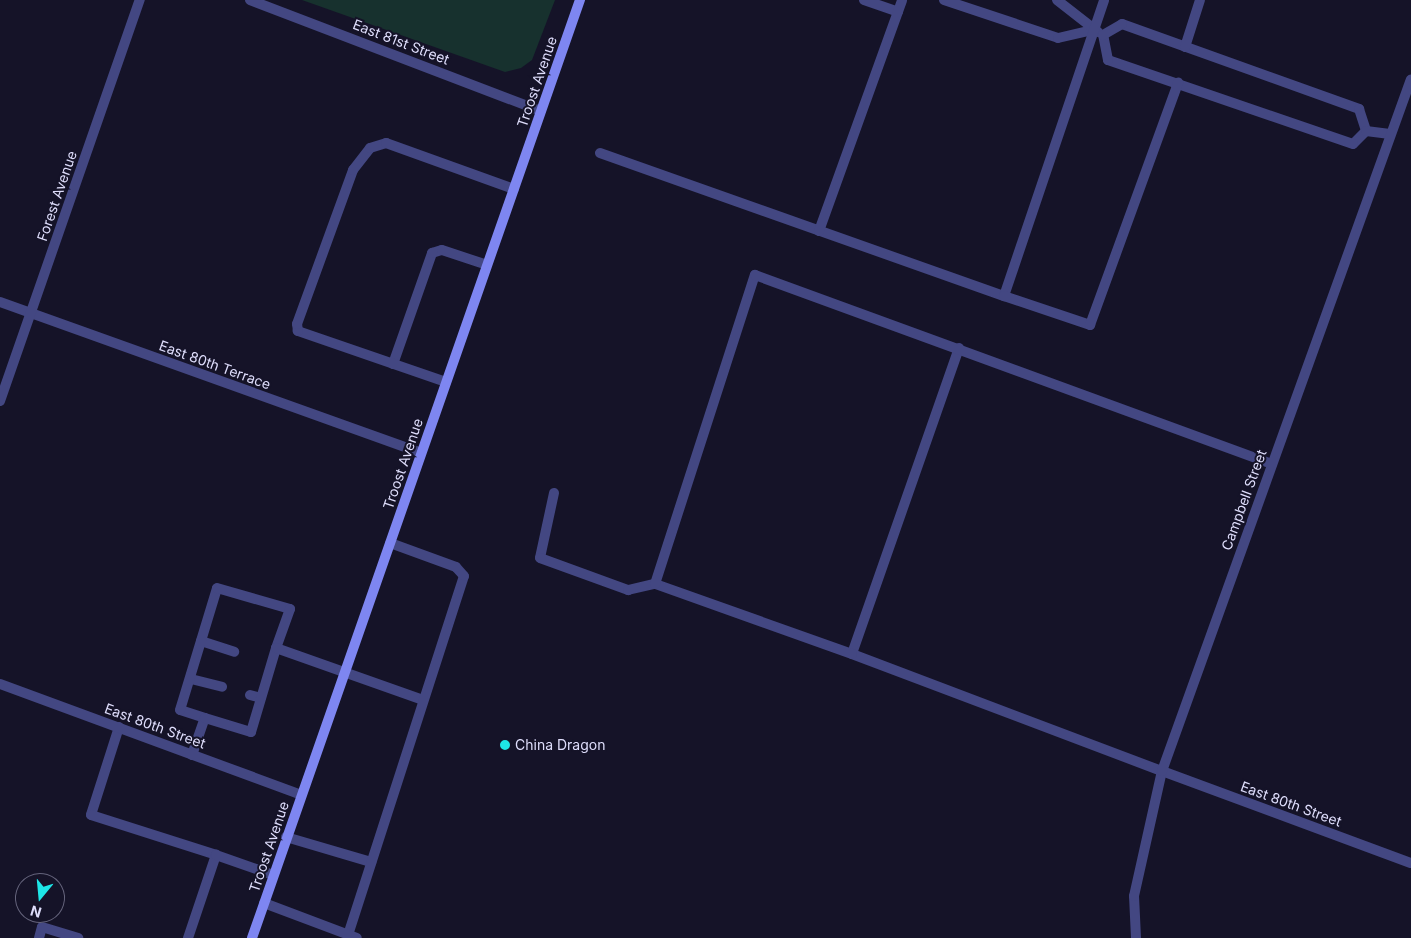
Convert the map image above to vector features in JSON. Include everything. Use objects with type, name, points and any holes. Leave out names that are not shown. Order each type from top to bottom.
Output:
[{"type":"main road","name":"Troost Avenue","points":[[252,938],[580,0]]},
{"type":"street","name":"Forest Avenue","points":[[0,401],[140,0]]},
{"type":"street","name":"East 81st Street","points":[[250,0],[542,111]]},
{"type":"street","points":[[864,0],[898,12]]},
{"type":"street","points":[[819,231],[902,0]]},
{"type":"street","points":[[944,0],[1058,38],[1093,30]]},
{"type":"street","points":[[1057,0],[1093,30],[1103,35]]},
{"type":"street","points":[[1004,296],[1104,0]]},
{"type":"street","points":[[1185,47],[1200,0]]},
{"type":"street","points":[[1103,35],[1122,24],[1359,109],[1366,131]]},
{"type":"street","points":[[1103,35],[1108,60],[1353,144],[1366,131]]},
{"type":"street","name":"Campbell Street","points":[[1136,938],[1134,896],[1162,771],[1411,79]]},
{"type":"street","points":[[600,153],[1090,325],[1178,83]]},
{"type":"street","points":[[1366,131],[1390,134]]},
{"type":"street","points":[[446,382],[298,331],[296,324],[352,170],[370,148],[386,143],[514,189]]},
{"type":"street","points":[[393,364],[432,253],[442,250],[487,265]]},
{"type":"street","points":[[554,493],[540,558],[628,590],[655,584],[755,275],[960,348],[1272,464]]},
{"type":"street","name":"East 80th Terrace","points":[[0,302],[421,453]]},
{"type":"street","points":[[852,654],[960,348]]},
{"type":"street","points":[[264,903],[353,936],[371,862],[464,576],[456,567],[390,542]]},
{"type":"street","name":"East 80th Street","points":[[655,584],[852,654],[1411,863]]},
{"type":"street","points":[[217,588],[290,609],[276,648],[267,663],[261,698],[251,732],[180,710],[217,588]]},
{"type":"street","points":[[201,642],[234,652]]},
{"type":"street","points":[[276,648],[423,700]]},
{"type":"street","points":[[191,678],[222,687]]},
{"type":"street","name":"East 80th Street","points":[[0,684],[301,795]]},
{"type":"street","points":[[250,695],[261,698]]},
{"type":"street","points":[[192,755],[205,718]]},
{"type":"street","points":[[119,727],[91,815],[273,875]]},
{"type":"street","points":[[286,837],[371,862]]},
{"type":"street","points":[[188,938],[216,855]]},
{"type":"street","points":[[39,938],[42,927],[78,938]]},
{"type":"green space","points":[[302,0],[555,0],[532,60],[521,68],[505,72]]},
{"type":"place","name":"China Dragon","points":[[505,745]]}]
